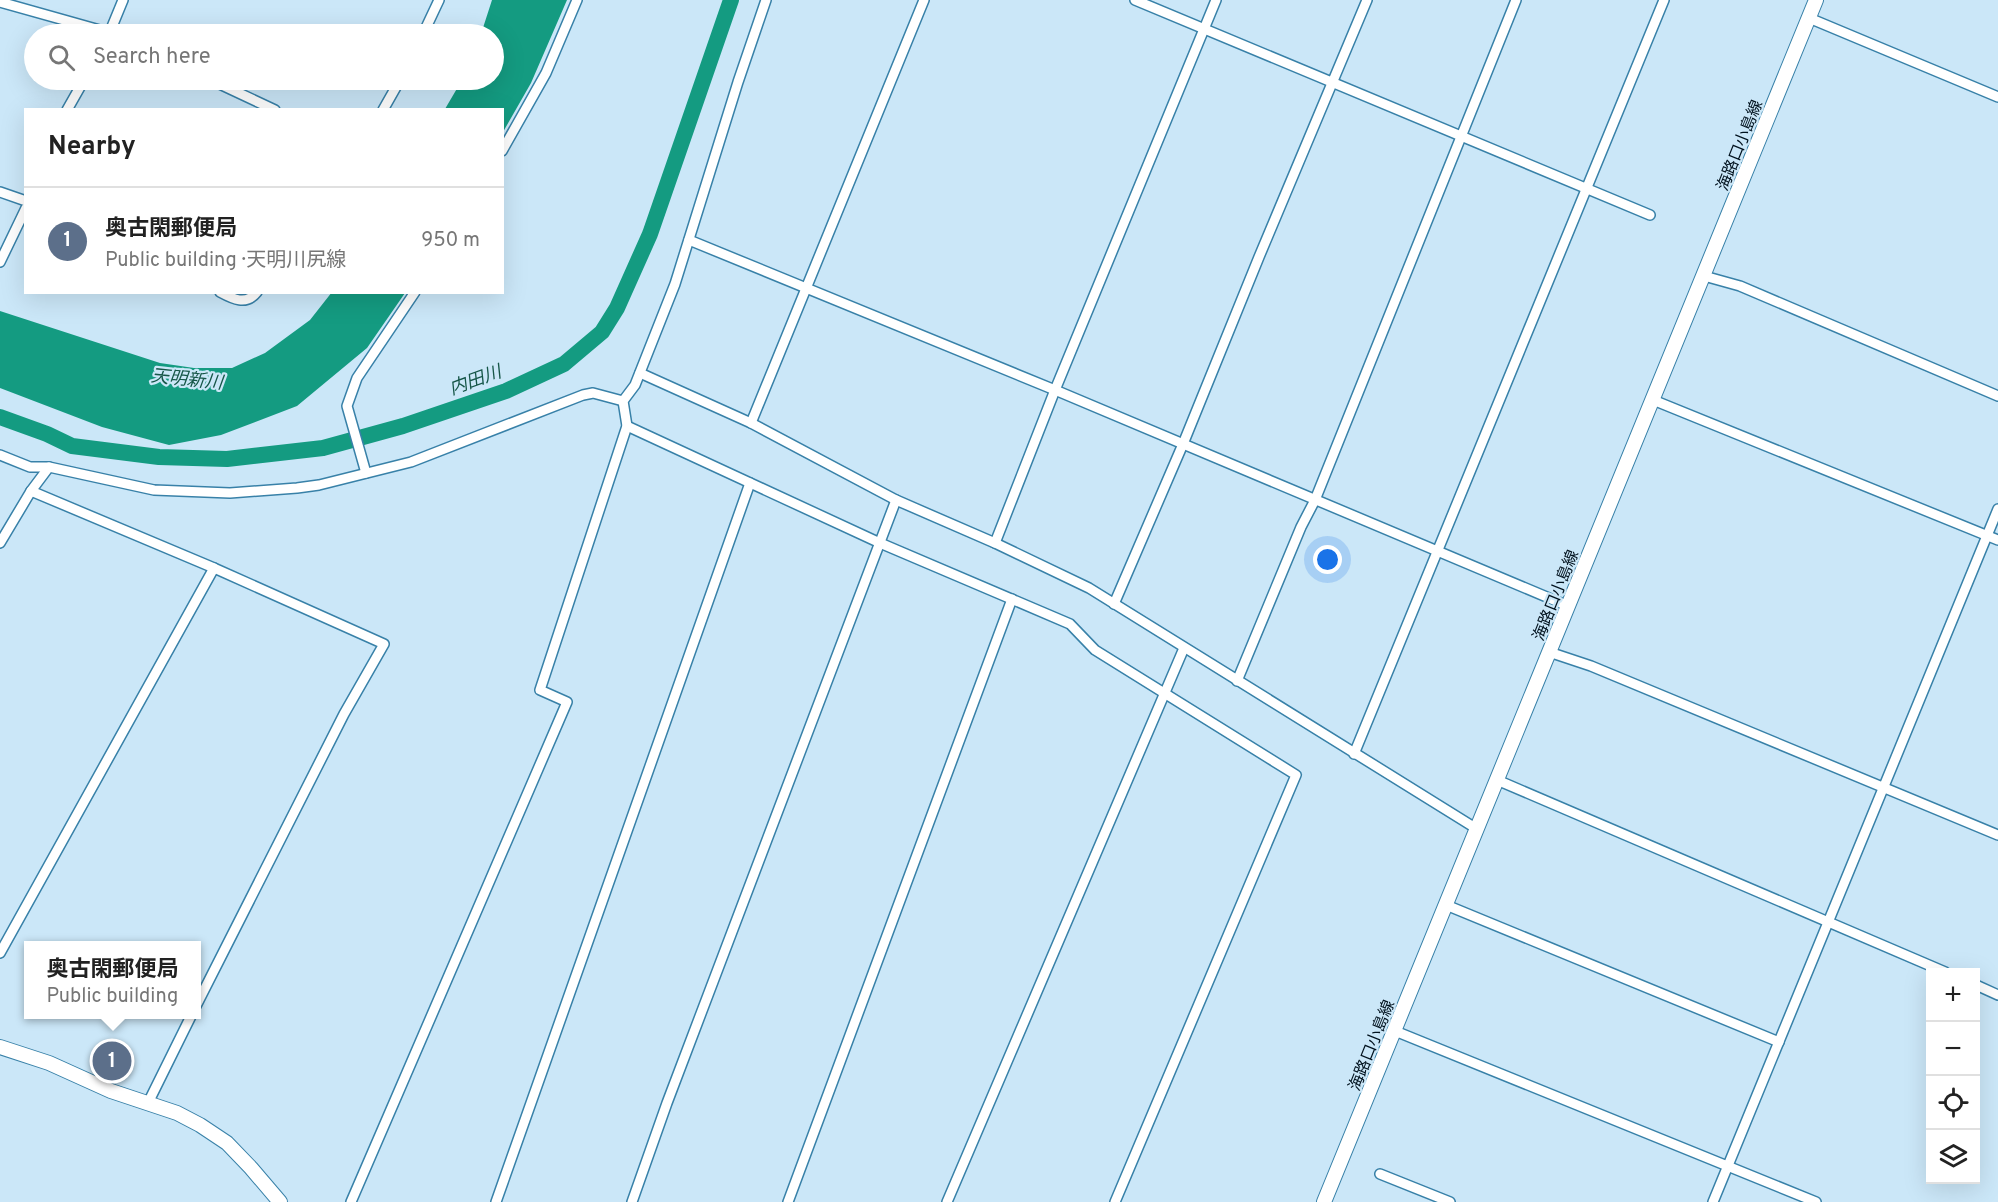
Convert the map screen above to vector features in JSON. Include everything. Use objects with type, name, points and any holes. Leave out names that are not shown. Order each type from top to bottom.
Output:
[{"type":"main road","name":"海路口小島線","points":[[1324,1202],[1816,0]]},
{"type":"main road","points":[[0,1047],[50,1064],[111,1091],[177,1113],[200,1125],[227,1143],[280,1202]]},
{"type":"street","points":[[115,24],[123,0]]},
{"type":"street","points":[[428,24],[440,0]]},
{"type":"street","points":[[504,148],[546,73],[577,0]]},
{"type":"street","points":[[351,1202],[567,702],[540,690],[627,426],[623,401],[635,385],[675,284],[766,0]]},
{"type":"street","points":[[750,423],[924,0]]},
{"type":"street","points":[[1135,0],[1650,215]]},
{"type":"street","points":[[995,543],[1216,0]]},
{"type":"street","points":[[1114,604],[1183,444],[1367,0]]},
{"type":"street","points":[[1237,681],[1301,527],[1315,500],[1516,0]]},
{"type":"street","points":[[1354,754],[1664,0]]},
{"type":"street","points":[[0,2],[76,24]]},
{"type":"street","points":[[1809,18],[1998,98]]},
{"type":"street","points":[[68,108],[78,90]]},
{"type":"street","points":[[233,90],[271,108]]},
{"type":"street","points":[[384,108],[394,90]]},
{"type":"street","points":[[0,192],[24,200]]},
{"type":"street","points":[[0,262],[24,212]]},
{"type":"street","points":[[689,240],[1056,390],[1568,606]]},
{"type":"street","points":[[1704,276],[1740,286],[1998,396]]},
{"type":"street","points":[[224,294],[240,301],[248,300],[255,294]]},
{"type":"street","points":[[366,473],[347,406],[357,378],[414,294]]},
{"type":"street","points":[[640,373],[750,423],[896,500],[995,543],[1089,588],[1477,830]]},
{"type":"street","points":[[0,455],[30,467],[49,467],[154,490],[207,493],[297,488],[366,473],[432,455],[583,395],[593,393],[623,401]]},
{"type":"street","points":[[1653,400],[1998,540]]},
{"type":"street","points":[[627,426],[880,543],[1070,624],[1095,650],[1296,775],[1115,1202]]},
{"type":"street","points":[[0,543],[31,491],[49,467]]},
{"type":"street","points":[[496,1202],[750,483]]},
{"type":"street","points":[[31,491],[214,568],[384,644],[344,714],[201,996]]},
{"type":"street","points":[[632,1202],[667,1103],[896,500]]},
{"type":"street","points":[[1713,1202],[1998,509]]},
{"type":"street","points":[[0,953],[214,568]]},
{"type":"street","points":[[788,1202],[1011,599]]},
{"type":"street","points":[[946,1202],[1184,648]]},
{"type":"street","points":[[1549,652],[1591,666],[1998,835]]},
{"type":"street","points":[[1497,780],[1937,968]]},
{"type":"street","points":[[1446,905],[1779,1042]]},
{"type":"street","points":[[1980,987],[1998,995]]},
{"type":"street","points":[[148,1103],[190,1019]]},
{"type":"street","points":[[1395,1031],[1816,1202]]},
{"type":"street","points":[[1380,1174],[1450,1202]]},
{"type":"water","points":[[492,0],[567,0],[531,83],[504,130],[504,108],[446,108],[456,90],[504,90],[504,24],[484,24]]},
{"type":"water","name":"天明新川","points":[[330,294],[404,294],[367,348],[297,406],[221,435],[169,445],[102,427],[0,388],[0,311],[160,363],[194,368],[232,368],[265,353],[310,320]]},
{"type":"waterway","name":"内田川","points":[[0,417],[72,446],[159,457],[227,459],[323,448],[403,426],[506,391],[564,364],[602,332],[617,308],[650,234],[731,0]]},
{"type":"place","name":"奥古閑郵便局","points":[[112,1061]]}]
